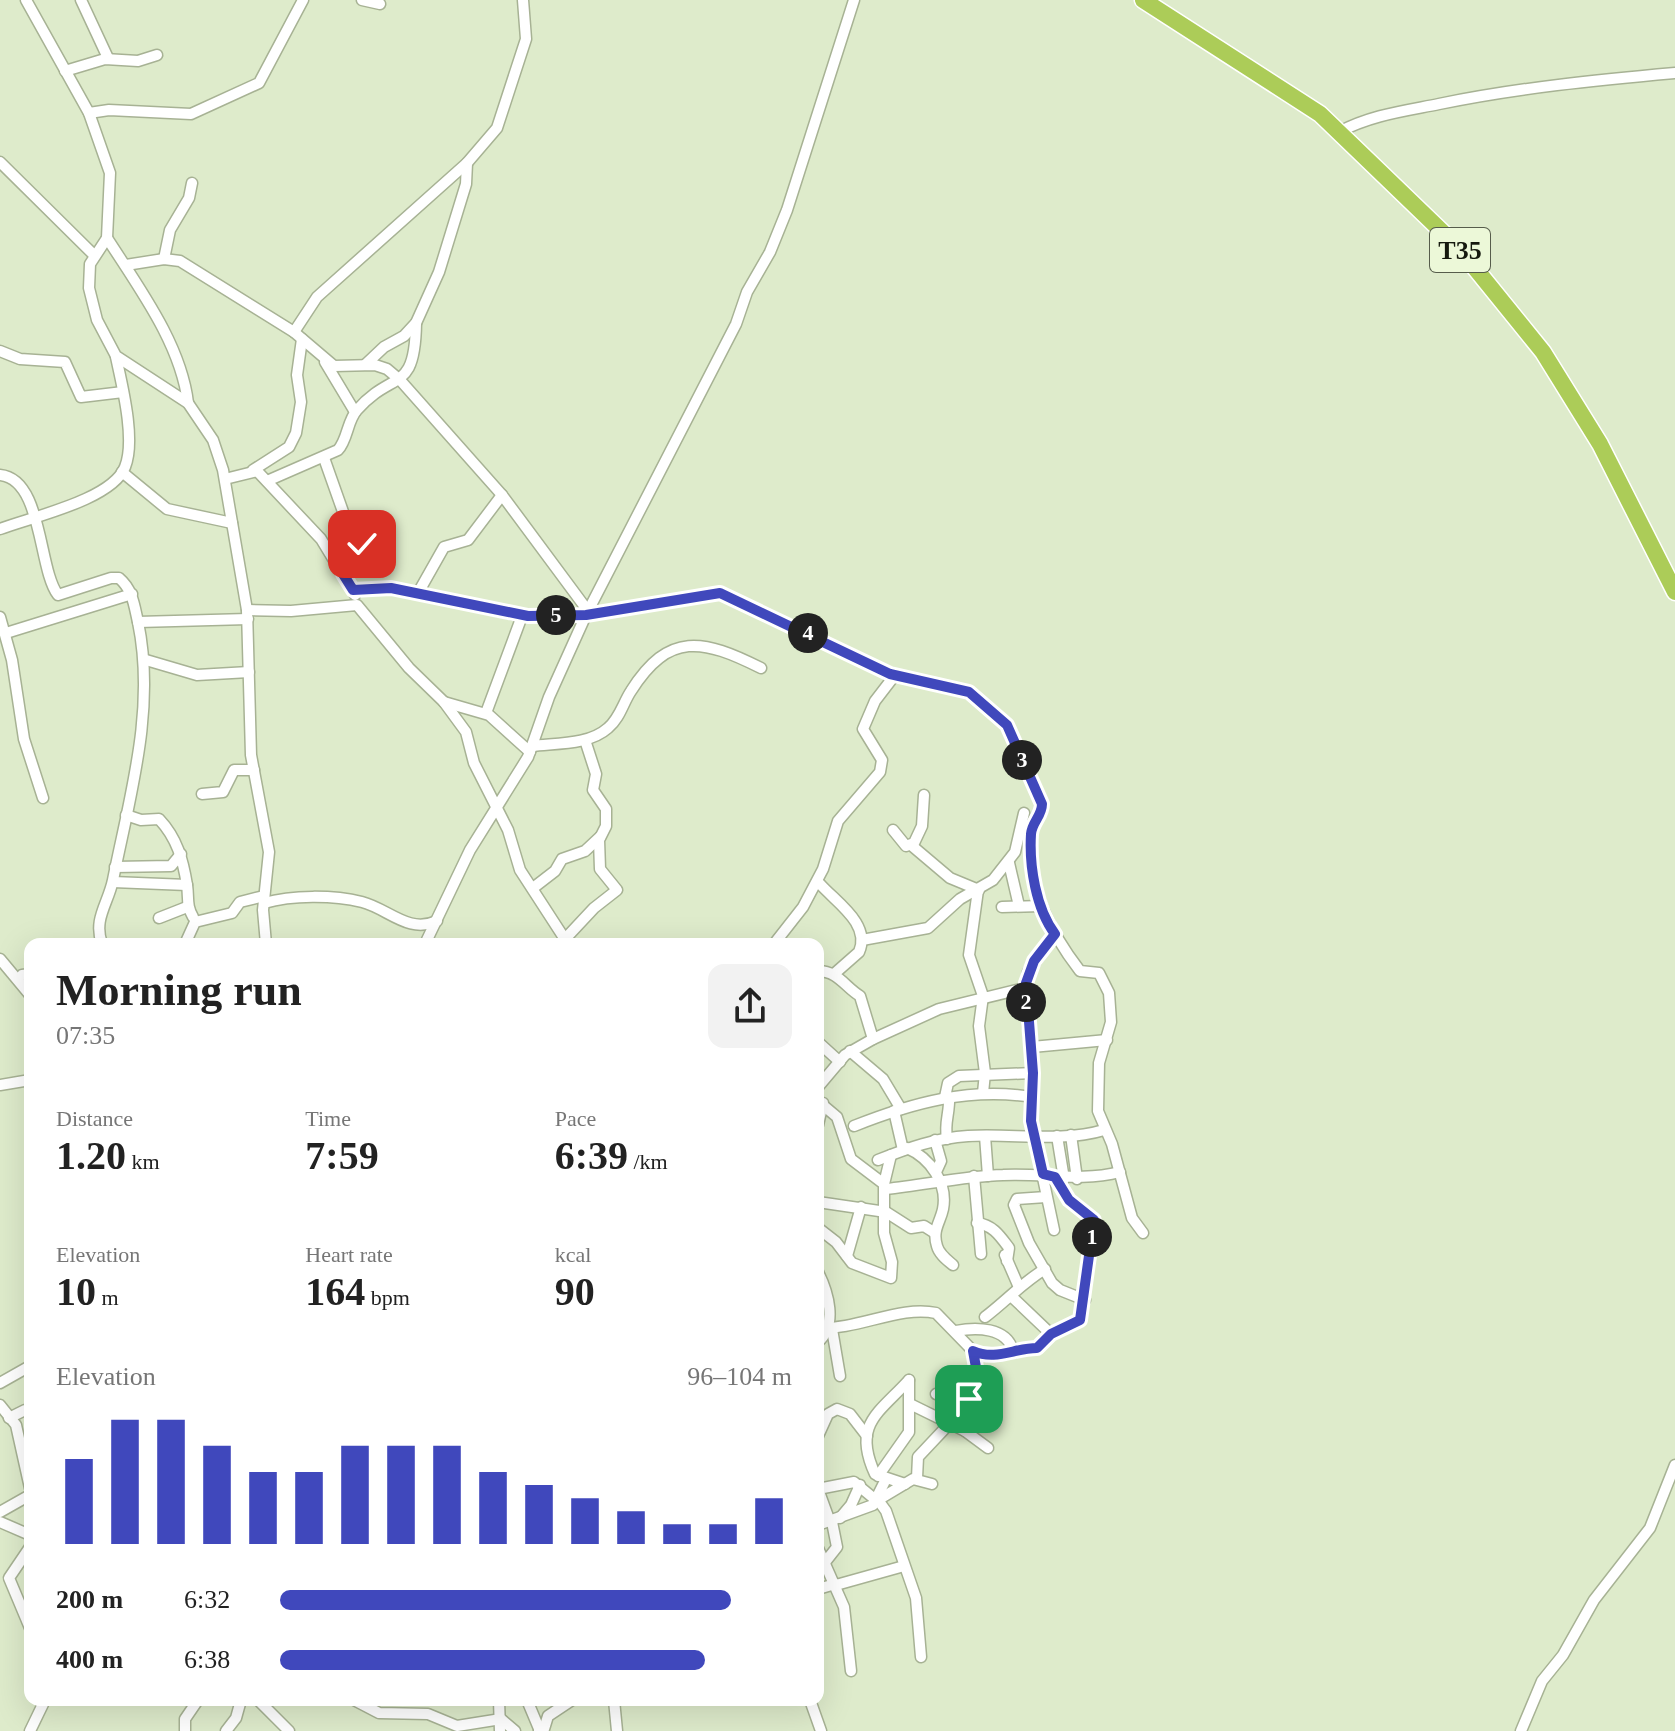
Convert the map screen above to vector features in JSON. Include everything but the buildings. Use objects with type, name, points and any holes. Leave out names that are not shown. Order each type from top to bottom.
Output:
[{"type":"highway","name":"T35","points":[[1143,0],[1320,114],[1458,247],[1543,352],[1600,444],[1675,592]]},
{"type":"street","points":[[0,529],[87,499],[122,472],[127,458],[123,392],[116,356],[97,320],[89,288],[94,255],[107,238],[110,173],[89,113],[26,0]]},
{"type":"street","points":[[81,0],[108,58]]},
{"type":"street","points":[[89,113],[114,110],[191,114],[259,83],[303,0]]},
{"type":"street","points":[[362,0],[380,4]]},
{"type":"street","points":[[225,479],[253,470],[289,447],[296,433],[301,402],[297,372],[298,336],[317,297],[467,163],[497,128],[527,34],[523,0]]},
{"type":"street","points":[[428,938],[470,850],[531,749],[549,697],[587,613],[736,324],[751,284],[776,241],[854,0]]},
{"type":"street","points":[[65,71],[108,58],[138,61],[157,55]]},
{"type":"street","points":[[1339,132],[1378,116],[1454,101],[1572,82],[1675,73]]},
{"type":"street","points":[[0,162],[94,255]]},
{"type":"street","points":[[366,364],[416,323],[439,272],[466,184],[467,163]]},
{"type":"street","points":[[164,259],[170,230],[189,198],[192,183]]},
{"type":"street","points":[[107,238],[126,265],[181,367],[188,403]]},
{"type":"street","points":[[126,265],[164,259],[186,264],[238,301],[298,336],[338,367],[366,364],[387,369],[502,495],[587,613]]},
{"type":"street","points":[[267,481],[324,458],[342,445],[355,412],[400,380],[416,357],[416,323]]},
{"type":"street","points":[[0,351],[20,359],[65,362],[81,397],[123,392]]},
{"type":"street","points":[[116,356],[188,403],[213,440],[225,479],[248,614],[254,770],[268,836],[264,899],[266,938]]},
{"type":"street","points":[[321,356],[355,412]]},
{"type":"street","points":[[324,458],[347,523],[363,546],[343,574]]},
{"type":"street","points":[[253,470],[310,526],[353,590],[357,605],[409,668],[444,702],[466,732],[478,774],[508,830],[517,862],[564,938]]},
{"type":"street","points":[[122,472],[167,509],[232,523]]},
{"type":"street","points":[[0,475],[14,480],[35,515],[58,595],[111,578],[119,578],[132,594],[146,660],[143,719],[113,882],[98,920],[101,938]]},
{"type":"street","points":[[418,593],[444,547],[467,541],[502,495]]},
{"type":"street","points":[[353,590],[391,588],[522,616],[587,613],[720,593],[895,675],[969,692],[1007,725],[1042,804],[1031,833],[1032,864],[1041,906],[1055,934],[1080,971],[1099,973],[1104,978],[1110,1001],[1107,1040],[1097,1084],[1098,1111],[1120,1172],[1132,1218],[1143,1233]]},
{"type":"street","points":[[6,633],[132,594]]},
{"type":"street","points":[[138,622],[357,605]]},
{"type":"street","points":[[486,713],[522,616]]},
{"type":"street","points":[[0,617],[12,660],[21,726],[43,798]]},
{"type":"street","points":[[444,702],[486,713],[531,749],[585,740],[607,729],[643,673],[670,648],[699,646],[761,668]]},
{"type":"street","points":[[0,665],[12,660]]},
{"type":"street","points":[[146,660],[197,675],[249,672]]},
{"type":"street","points":[[779,938],[803,907],[823,869],[838,821],[880,772],[882,760],[863,729],[875,701],[895,675]]},
{"type":"street","points":[[533,888],[555,871],[562,859],[586,850],[600,837],[606,826],[606,809],[593,790],[596,774],[585,740]]},
{"type":"street","points":[[202,794],[223,792],[234,770],[254,770]]},
{"type":"street","points":[[911,845],[921,831],[924,795]]},
{"type":"street","points":[[862,940],[924,929],[960,899],[993,880],[1009,863],[1018,845],[1024,813]]},
{"type":"street","points":[[126,815],[141,820],[159,819],[181,854],[190,912],[159,918]]},
{"type":"street","points":[[893,830],[902,843],[911,845],[950,878],[979,890]]},
{"type":"street","points":[[569,938],[594,908],[617,890],[602,872],[600,837]]},
{"type":"street","points":[[115,867],[171,866],[181,854]]},
{"type":"street","points":[[1009,863],[1019,906]]},
{"type":"street","points":[[993,880],[1005,877],[1014,883]]},
{"type":"street","points":[[113,882],[187,885]]},
{"type":"street","points":[[820,884],[857,922],[862,940],[859,952],[834,974]]},
{"type":"street","points":[[979,890],[969,955],[983,996],[979,1026],[985,1073],[983,1093]]},
{"type":"street","points":[[188,938],[195,922],[232,913],[240,902],[264,899],[339,899],[369,905],[404,923],[429,924],[437,921]]},
{"type":"street","points":[[1002,907],[1041,906]]},
{"type":"street","points":[[1054,1230],[1034,1136],[1032,1047],[1025,988],[1034,961],[1055,934]]},
{"type":"street","points":[[0,959],[24,988]]},
{"type":"street","points":[[824,972],[834,974],[860,996],[873,1039]]},
{"type":"street","points":[[824,1080],[850,1051],[873,1039],[939,1009],[1025,988]]},
{"type":"street","points":[[1032,1047],[1107,1040]]},
{"type":"street","points":[[824,1047],[840,1062]]},
{"type":"street","points":[[850,1051],[883,1079],[911,1150],[938,1177]]},
{"type":"street","points":[[953,1265],[939,1252],[935,1233],[943,1205],[938,1177],[944,1118],[949,1109],[947,1097],[952,1079],[985,1073],[1033,1073]]},
{"type":"street","points":[[0,1085],[24,1081]]},
{"type":"street","points":[[854,1126],[897,1110],[947,1097],[983,1093],[1032,1097]]},
{"type":"street","points":[[824,1105],[837,1117],[851,1159],[885,1186],[938,1177],[1043,1174],[1077,1179],[1120,1172]]},
{"type":"street","points":[[878,1160],[941,1140],[985,1136],[1057,1136],[1104,1130]]},
{"type":"street","points":[[1071,1135],[1077,1179]]},
{"type":"street","points":[[985,1136],[988,1176]]},
{"type":"street","points":[[973,1350],[995,1356],[1037,1348],[1051,1334],[1080,1320],[1094,1220],[1069,1200],[1059,1178],[1057,1136]]},
{"type":"street","points":[[824,1234],[855,1265],[891,1278],[892,1262],[884,1233],[885,1186],[891,1155]]},
{"type":"street","points":[[974,1176],[981,1254]]},
{"type":"street","points":[[1046,1197],[1022,1198],[1014,1205],[1045,1269],[1060,1290],[1085,1300]]},
{"type":"street","points":[[824,1203],[886,1212],[911,1228],[924,1226],[935,1233]]},
{"type":"street","points":[[847,1256],[861,1207]]},
{"type":"street","points":[[977,1223],[987,1225],[999,1235],[1009,1248],[1007,1261]]},
{"type":"street","points":[[1003,1249],[1018,1285]]},
{"type":"street","points":[[985,1317],[1011,1296],[1018,1285],[1045,1269]]},
{"type":"street","points":[[824,1284],[827,1290],[826,1329],[840,1376]]},
{"type":"street","points":[[1011,1296],[1051,1334]]},
{"type":"street","points":[[826,1329],[852,1328],[887,1315],[930,1312],[956,1331],[973,1350],[980,1389],[975,1401],[976,1417],[965,1431]]},
{"type":"street","points":[[956,1331],[985,1328],[1001,1335],[1013,1351]]},
{"type":"street","points":[[973,1350],[978,1342],[978,1330]]},
{"type":"street","points":[[0,1383],[24,1369]]},
{"type":"street","points":[[878,1500],[882,1478],[909,1432],[912,1405],[909,1380],[872,1417],[867,1436],[871,1465],[882,1478],[905,1484]]},
{"type":"street","points":[[936,1394],[975,1401]]},
{"type":"street","points":[[0,1405],[16,1425],[24,1461]]},
{"type":"street","points":[[912,1405],[965,1431],[988,1448]]},
{"type":"street","points":[[824,1425],[832,1411],[842,1409],[853,1417],[867,1436]]},
{"type":"street","points":[[9,1418],[24,1410]]},
{"type":"street","points":[[853,1417],[872,1417]]},
{"type":"street","points":[[917,1478],[918,1457],[950,1423]]},
{"type":"street","points":[[1521,1731],[1542,1681],[1563,1655],[1582,1617],[1650,1528],[1675,1465]]},
{"type":"street","points":[[830,1522],[917,1478],[932,1484]]},
{"type":"street","points":[[824,1488],[848,1482],[860,1485],[886,1511],[916,1598],[921,1657]]},
{"type":"street","points":[[830,1522],[851,1505],[860,1485]]},
{"type":"street","points":[[0,1512],[24,1498]]},
{"type":"street","points":[[0,1522],[24,1532]]},
{"type":"street","points":[[826,1561],[837,1547],[830,1522]]},
{"type":"street","points":[[10,1582],[11,1574],[24,1556]]},
{"type":"street","points":[[824,1558],[844,1607],[851,1671]]},
{"type":"street","points":[[824,1587],[904,1566]]},
{"type":"street","points":[[0,1573],[10,1582],[24,1614]]},
{"type":"street","points":[[30,1731],[42,1706]]},
{"type":"street","points":[[185,1731],[185,1719],[194,1706]]},
{"type":"street","points":[[226,1731],[236,1718],[239,1706]]},
{"type":"street","points":[[264,1706],[289,1731]]},
{"type":"street","points":[[366,1706],[379,1713],[431,1715],[462,1726],[506,1728],[500,1706]]},
{"type":"street","points":[[529,1706],[539,1731],[544,1729],[551,1713],[562,1706]]},
{"type":"street","points":[[615,1706],[617,1731]]},
{"type":"street","points":[[812,1706],[821,1731]]},
{"type":"route","points":[[362,544],[363,548],[343,574],[353,590],[391,588],[510,615],[586,615],[720,593],[781,619],[845,654],[890,674],[955,686],[969,692],[1007,725],[1042,804],[1042,811],[1031,833],[1032,864],[1043,916],[1055,934],[1034,961],[1026,983],[1033,1073],[1031,1121],[1043,1174],[1055,1177],[1069,1200],[1094,1220],[1080,1320],[1051,1334],[1037,1348],[1018,1348],[995,1356],[973,1351],[980,1389],[975,1401],[969,1399]]}]
